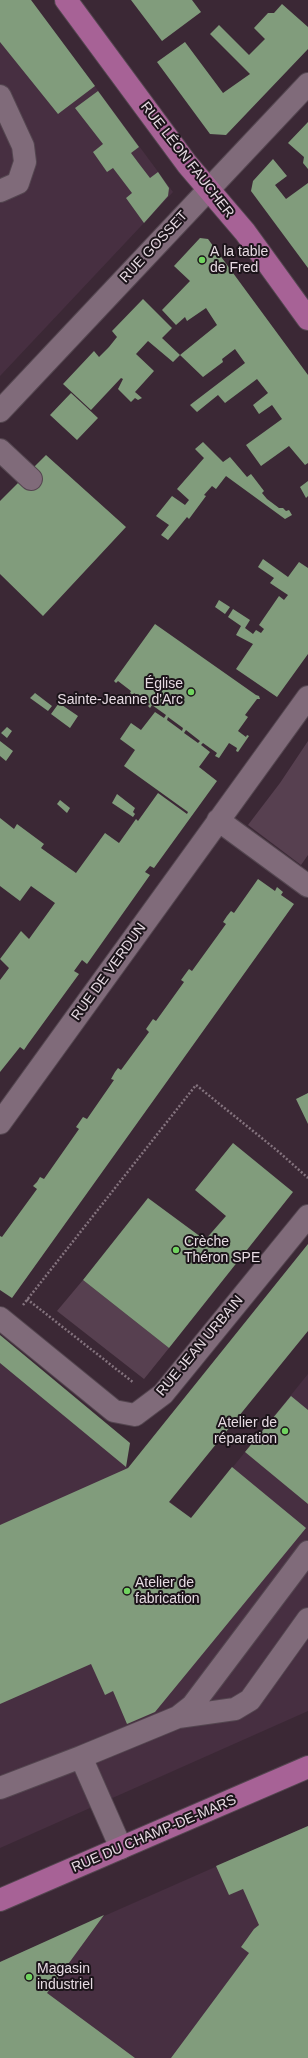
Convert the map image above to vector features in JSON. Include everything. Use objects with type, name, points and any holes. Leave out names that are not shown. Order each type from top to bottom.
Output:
[{"type":"main road","name":"RUE LÉON FAUCHER","points":[[66,0],[207,189],[245,232],[308,319]]},
{"type":"main road","name":"RUE DU CHAMP-DE-MARS","points":[[0,1900],[308,1767]]},
{"type":"street","name":"RUE GOSSET","points":[[0,410],[207,189],[308,84]]},
{"type":"street","points":[[0,96],[23,146],[25,162],[18,183],[0,191]]},
{"type":"street","points":[[0,450],[26,479],[0,462]]},
{"type":"street","name":"RUE DE VERDUN","points":[[0,1123],[308,697]]},
{"type":"street","points":[[218,820],[308,886]]},
{"type":"street","name":"RUE JEAN URBAIN","points":[[4,1321],[114,1411],[134,1415],[163,1394],[308,1216]]},
{"type":"street","points":[[178,1717],[192,1706],[308,1552]]},
{"type":"street","points":[[0,1788],[81,1757],[178,1717],[235,1710],[250,1700],[308,1620]]},
{"type":"street","points":[[81,1757],[121,1848]]},
{"type":"path","points":[[4,1321],[27,1299],[196,1085],[279,1152],[308,1178]]},
{"type":"path","points":[[27,1299],[155,1399]]},
{"type":"shaded area","points":[[0,0],[31,0],[173,192],[0,376]]},
{"type":"shaded area","points":[[308,741],[308,855],[301,865],[248,825],[280,783]]},
{"type":"shaded area","points":[[83,1280],[169,1348],[144,1379],[57,1311]]},
{"type":"shaded area","points":[[0,1363],[191,1519],[308,1374],[308,1711],[0,1848]]},
{"type":"shaded area","points":[[308,1826],[308,2058],[0,2058],[0,1962]]},
{"type":"building","points":[[0,0],[31,0],[95,86],[58,114],[0,42]]},
{"type":"building","points":[[131,0],[192,0],[201,12],[162,41]]},
{"type":"building","points":[[282,4],[308,27],[308,49],[226,135],[210,134],[157,62],[185,42],[223,93],[250,74],[210,34],[219,25],[249,55],[265,39],[254,28],[268,13],[274,13]]},
{"type":"building","points":[[98,91],[139,147],[131,153],[150,178],[158,172],[169,188],[168,196],[144,223],[126,198],[132,193],[113,168],[107,172],[93,152],[103,144],[75,108]]},
{"type":"building","points":[[308,122],[308,169],[303,163],[304,157],[288,143]]},
{"type":"building","points":[[273,159],[287,176],[275,185],[286,199],[308,183],[308,268],[251,191],[253,181]]},
{"type":"building","points":[[200,238],[208,239],[308,375],[308,463],[305,465],[289,446],[261,466],[246,445],[282,419],[272,405],[259,414],[253,405],[268,393],[257,379],[225,403],[218,395],[197,412],[190,405],[245,363],[235,349],[222,359],[223,362],[203,377],[180,355],[217,325],[206,308],[187,321],[185,317],[176,325],[162,310],[190,281],[174,266]]},
{"type":"building","points":[[143,299],[172,328],[162,338],[180,355],[173,362],[148,341],[136,354],[154,371],[135,392],[142,398],[138,400],[135,398],[131,402],[118,389],[123,379],[121,378],[91,410],[63,384],[94,351],[99,357],[109,347],[117,337],[112,331]]},
{"type":"building","points":[[71,393],[98,418],[77,440],[50,415]]},
{"type":"building","points":[[203,442],[223,462],[230,457],[247,477],[251,474],[264,491],[262,493],[267,499],[279,508],[283,508],[286,511],[289,510],[292,515],[285,519],[226,476],[216,489],[212,486],[204,495],[206,496],[189,519],[187,517],[168,540],[161,535],[169,525],[156,516],[172,496],[185,505],[189,500],[177,489],[204,458],[195,449]]},
{"type":"building","points":[[46,455],[126,527],[43,616],[0,574],[0,501]]},
{"type":"building","points":[[308,481],[308,496],[306,498],[300,487]]},
{"type":"building","points":[[263,559],[288,577],[299,562],[308,568],[308,654],[277,697],[236,669],[253,644],[236,635],[241,626],[228,617],[233,609],[250,620],[245,628],[253,634],[256,630],[261,633],[264,629],[259,625],[279,596],[284,600],[288,595],[270,583],[274,578],[258,567]]},
{"type":"building","points":[[219,600],[230,607],[225,614],[215,607]]},
{"type":"building","points":[[155,624],[259,696],[260,699],[257,699],[245,715],[248,717],[238,731],[246,737],[247,735],[249,736],[238,752],[236,751],[237,748],[229,743],[219,758],[215,756],[217,753],[203,743],[201,745],[210,752],[199,767],[217,781],[154,868],[150,866],[145,872],[150,875],[87,964],[82,960],[74,971],[79,974],[24,1050],[20,1047],[0,1072],[0,980],[9,968],[0,959],[21,931],[29,939],[55,903],[31,886],[20,901],[0,886],[0,818],[14,829],[17,824],[44,844],[41,848],[76,873],[105,833],[119,843],[136,819],[138,821],[158,793],[187,814],[188,812],[124,766],[135,750],[120,739],[131,723],[141,730],[155,712],[164,718],[166,715],[152,705],[150,708],[148,706],[150,704],[134,693],[133,695],[130,693],[131,691],[118,681],[116,683],[114,681]],"holes":[[[168,717],[183,728],[182,731],[167,720]],[[186,730],[200,741],[198,743],[184,733]]]},
{"type":"building","points":[[35,693],[52,706],[48,711],[30,698]]},
{"type":"building","points":[[59,703],[78,716],[70,728],[51,714]]},
{"type":"building","points":[[7,727],[12,731],[7,738],[1,733]]},
{"type":"building","points":[[0,741],[13,751],[6,761],[0,756]]},
{"type":"building","points":[[117,794],[135,808],[133,812],[135,814],[133,817],[112,803]]},
{"type":"building","points":[[60,800],[70,808],[67,813],[57,804]]},
{"type":"building","points":[[258,879],[275,891],[277,887],[283,892],[281,895],[294,904],[12,1298],[0,1290],[0,1236],[2,1237],[37,1189],[33,1186],[40,1177],[44,1179],[79,1129],[76,1127],[83,1117],[87,1119],[114,1080],[111,1079],[115,1072],[118,1068],[121,1070],[149,1032],[146,1029],[153,1019],[156,1021],[184,982],[181,980],[189,969],[192,971],[226,924],[223,922],[227,916],[231,911],[234,913]]},
{"type":"building","points":[[308,1093],[308,1124],[296,1099]]},
{"type":"building","name":"Crèche Théron SPE","points":[[233,1143],[293,1192],[169,1348],[83,1280],[148,1198],[205,1240],[226,1216],[195,1190]]},
{"type":"building","name":"Atelier de fabrication","points":[[308,1244],[308,1331],[169,1502],[191,1518],[232,1467],[306,1528],[155,1712],[127,1724],[113,1691],[105,1695],[91,1664],[0,1704],[0,1525],[128,1468]]},
{"type":"building","points":[[0,1335],[130,1443],[126,1467],[0,1363]]},
{"type":"building","name":"Atelier de réparation","points":[[291,1396],[308,1410],[308,1504],[245,1452]]},
{"type":"building","points":[[308,1826],[308,2058],[171,2058],[249,1953],[241,1947],[254,1929],[259,1925],[243,1889],[229,1895],[216,1866]]},
{"type":"building","name":"Magasin industriel","points":[[104,1915],[47,1993],[135,2058],[0,2058],[0,1962]]},
{"type":"place","name":"A la table de Fred","points":[[202,260]]},
{"type":"place","name":"Église Sainte-Jeanne d'Arc","points":[[191,692]]},
{"type":"place","name":"Crèche Théron SPE","points":[[176,1250]]},
{"type":"place","name":"Atelier de réparation","points":[[285,1431]]},
{"type":"place","name":"Atelier de fabrication","points":[[127,1591]]},
{"type":"place","name":"Magasin industriel","points":[[29,1977]]}]
